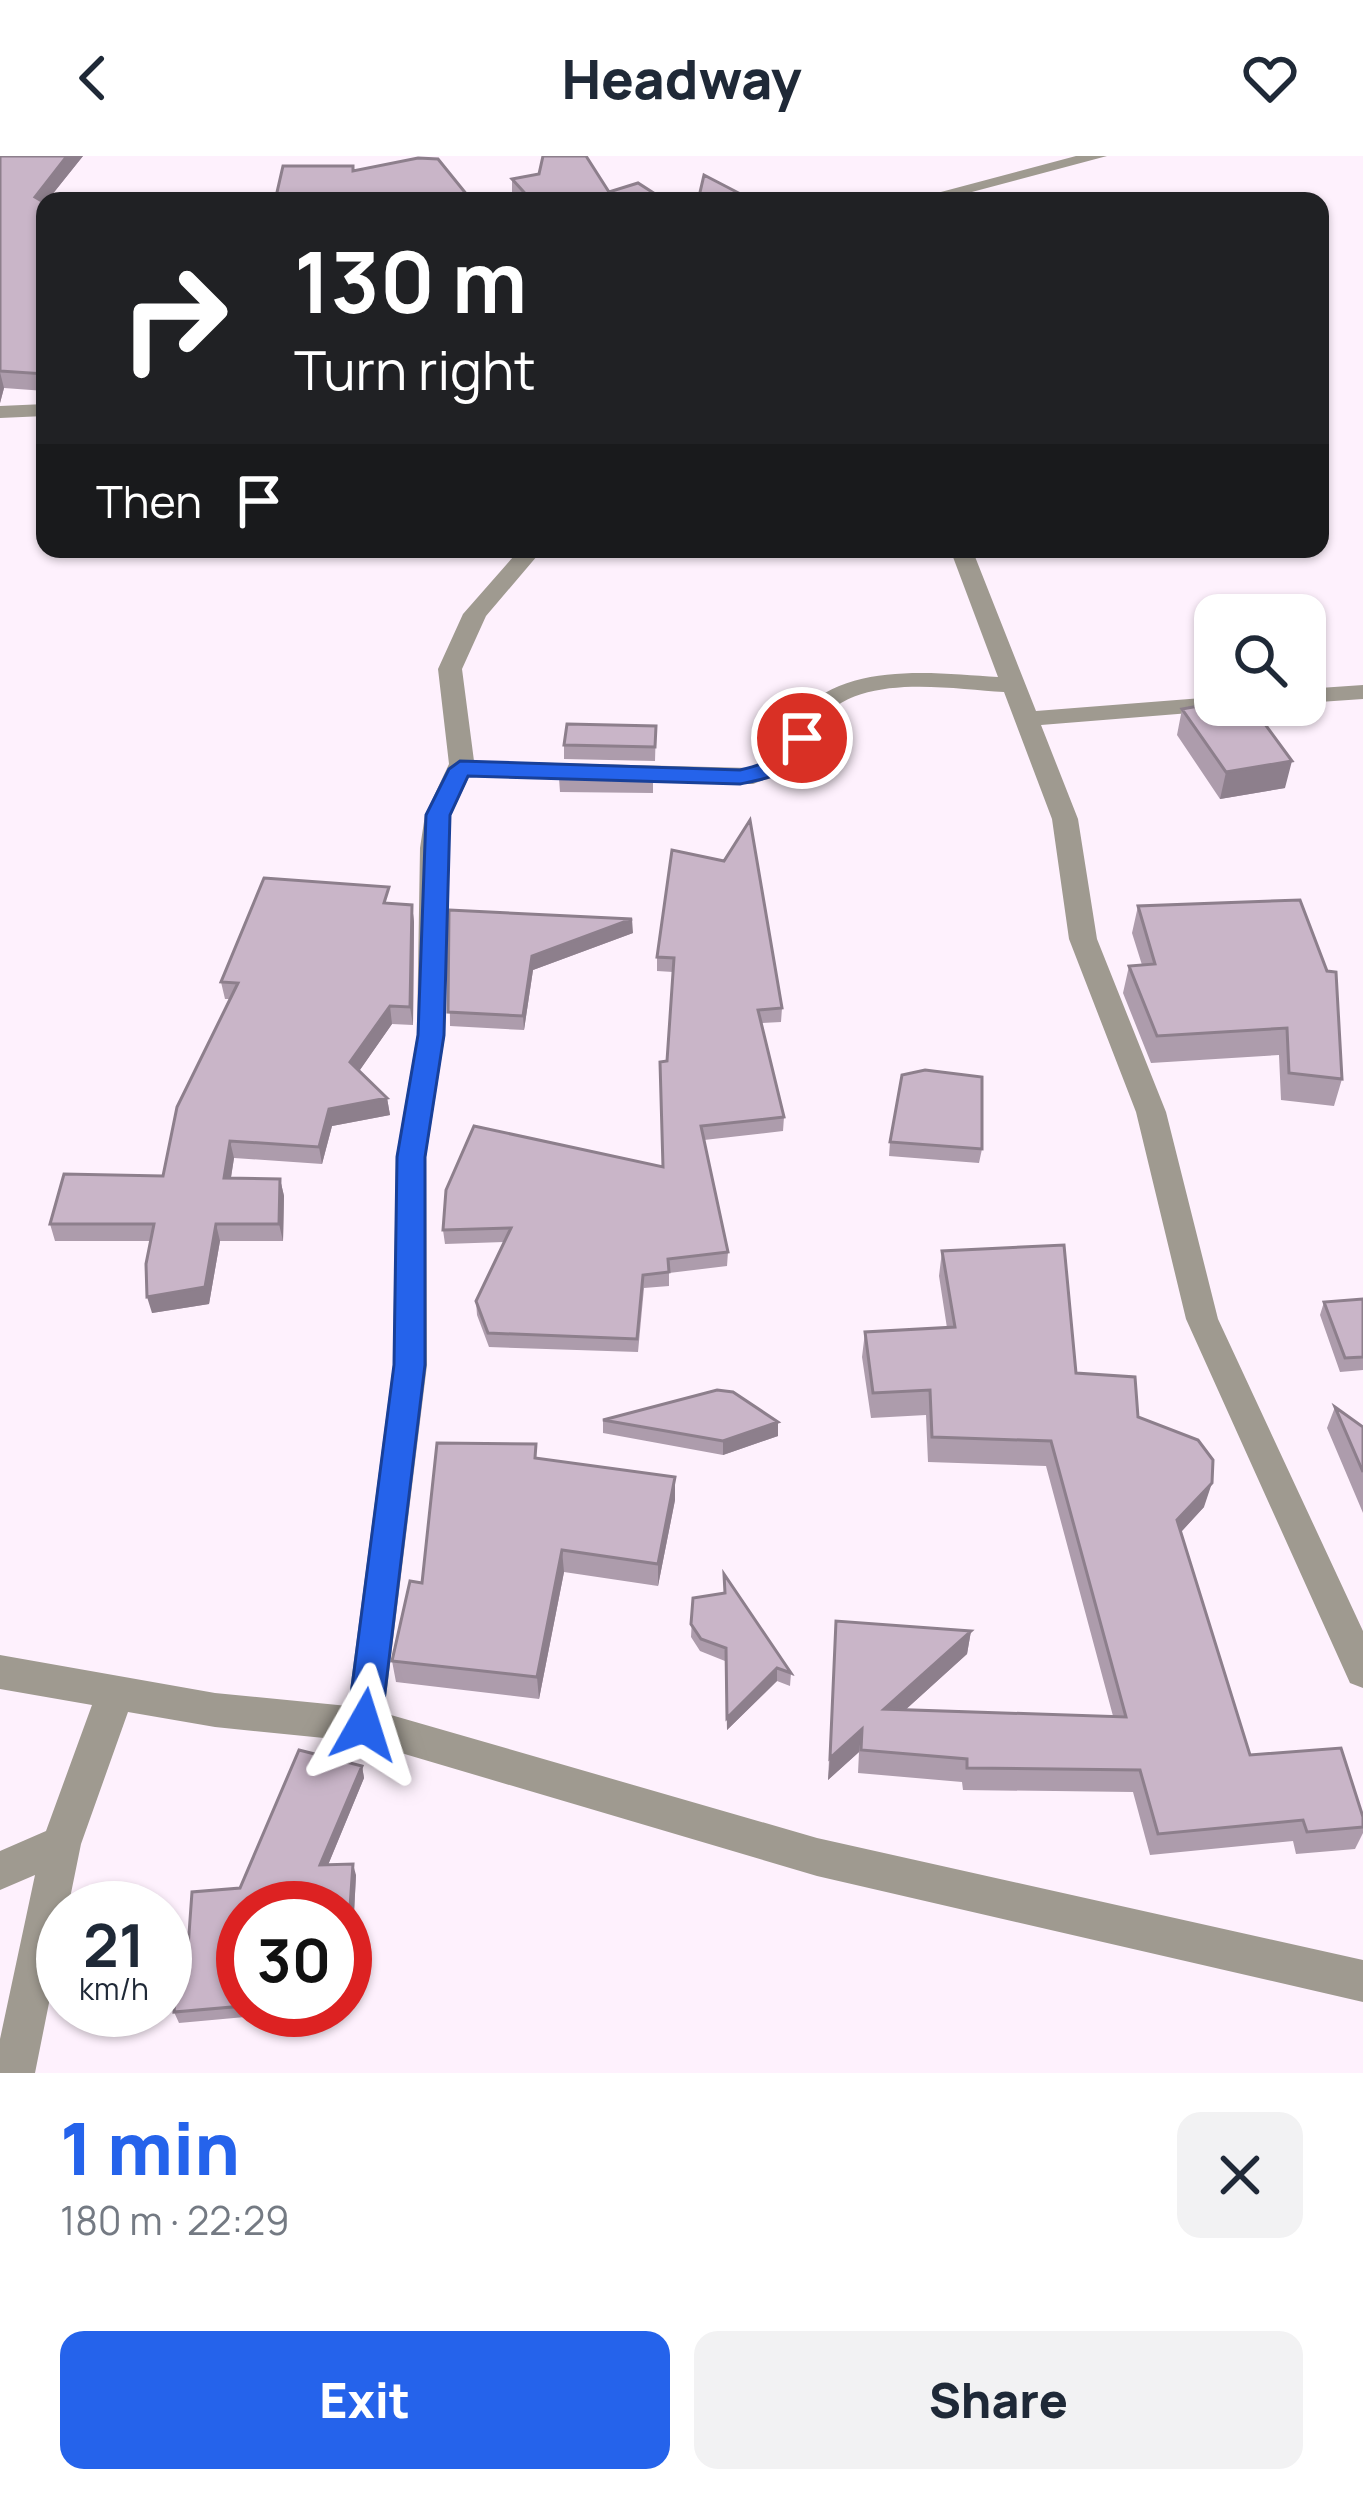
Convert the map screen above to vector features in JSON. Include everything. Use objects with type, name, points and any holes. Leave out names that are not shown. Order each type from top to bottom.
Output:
[{"type":"street","points":[[952,192],[1098,156]]},
{"type":"street","points":[[0,412],[36,410]]},
{"type":"street","points":[[364,1725],[410,1365],[411,1157],[431,1035],[434,848],[438,815],[460,769],[451,669],[475,614],[524,558]]},
{"type":"street","points":[[965,558],[1065,819],[1083,939],[1151,1112],[1202,1319],[1363,1672]]},
{"type":"street","points":[[460,769],[753,776],[788,761],[808,719],[835,697],[915,682],[1016,685]]},
{"type":"street","points":[[1326,695],[1363,692]]},
{"type":"street","points":[[1027,719],[1194,706]]},
{"type":"street","points":[[0,1672],[115,1695],[364,1725],[817,1857],[1363,1982]]},
{"type":"street","points":[[14,2073],[61,1844],[115,1695]]},
{"type":"street","points":[[0,1871],[61,1844]]},
{"type":"building","points":[[0,156],[67,156],[35,197],[36,373],[0,371]]},
{"type":"building","points":[[543,156],[586,156],[609,192],[524,192],[512,179],[539,174]]},
{"type":"building","points":[[418,158],[438,159],[465,192],[277,192],[283,166],[353,166],[353,171]]},
{"type":"building","points":[[704,175],[737,192],[700,192]]},
{"type":"building","points":[[638,183],[652,192],[609,192]]},
{"type":"building","points":[[1194,707],[1194,726],[1266,726],[1292,761],[1226,772],[1182,709]]},
{"type":"building","points":[[567,724],[656,726],[655,747],[564,745]]},
{"type":"building","points":[[560,770],[653,772],[653,779],[559,778]]},
{"type":"building","points":[[750,820],[782,1008],[758,1010],[784,1117],[701,1126],[728,1252],[668,1259],[669,1272],[643,1275],[637,1339],[488,1333],[476,1301],[511,1228],[443,1230],[446,1190],[474,1126],[663,1167],[660,1062],[667,1061],[674,958],[657,957],[672,850],[724,861]]},
{"type":"building","points":[[264,878],[389,887],[384,903],[412,905],[410,1007],[390,1006],[350,1062],[387,1098],[329,1109],[319,1147],[230,1141],[224,1178],[280,1179],[279,1224],[216,1224],[205,1287],[147,1297],[146,1264],[154,1224],[50,1224],[64,1174],[163,1176],[177,1107],[238,983],[221,982]]},
{"type":"building","points":[[1300,900],[1327,971],[1336,972],[1342,1079],[1289,1073],[1287,1028],[1157,1036],[1129,966],[1155,964],[1138,906]]},
{"type":"building","points":[[449,910],[632,919],[532,956],[523,1016],[448,1012]]},
{"type":"building","points":[[925,1070],[982,1077],[982,1149],[890,1142],[902,1075]]},
{"type":"building","points":[[1064,1245],[1076,1373],[1135,1377],[1138,1417],[1198,1440],[1213,1460],[1212,1483],[1177,1520],[1250,1755],[1341,1748],[1363,1827],[1307,1832],[1303,1820],[1158,1834],[1140,1770],[967,1768],[967,1759],[861,1750],[862,1729],[830,1758],[836,1621],[971,1631],[884,1709],[1126,1717],[1051,1441],[932,1437],[930,1390],[873,1393],[865,1332],[955,1327],[942,1251]]},
{"type":"building","points":[[1363,1299],[1363,1357],[1345,1358],[1324,1302]]},
{"type":"building","points":[[717,1390],[733,1392],[778,1422],[723,1441],[603,1420]]},
{"type":"building","points":[[1335,1407],[1363,1427],[1363,1472]]},
{"type":"building","points":[[437,1443],[536,1444],[535,1458],[675,1477],[658,1564],[562,1550],[537,1677],[392,1661],[410,1581],[422,1583]]},
{"type":"building","points":[[724,1574],[791,1673],[777,1668],[727,1718],[726,1648],[701,1639],[691,1624],[693,1598],[725,1593]]},
{"type":"building","points":[[299,1750],[362,1766],[320,1865],[353,1864],[352,1881],[243,1881]]},
{"type":"building","points":[[216,1890],[216,2008],[192,2010],[192,1892]]},
{"type":"route","points":[[364,1725],[410,1365],[411,1157],[431,1035],[438,815],[460,769],[753,776],[788,761],[802,738]]}]
